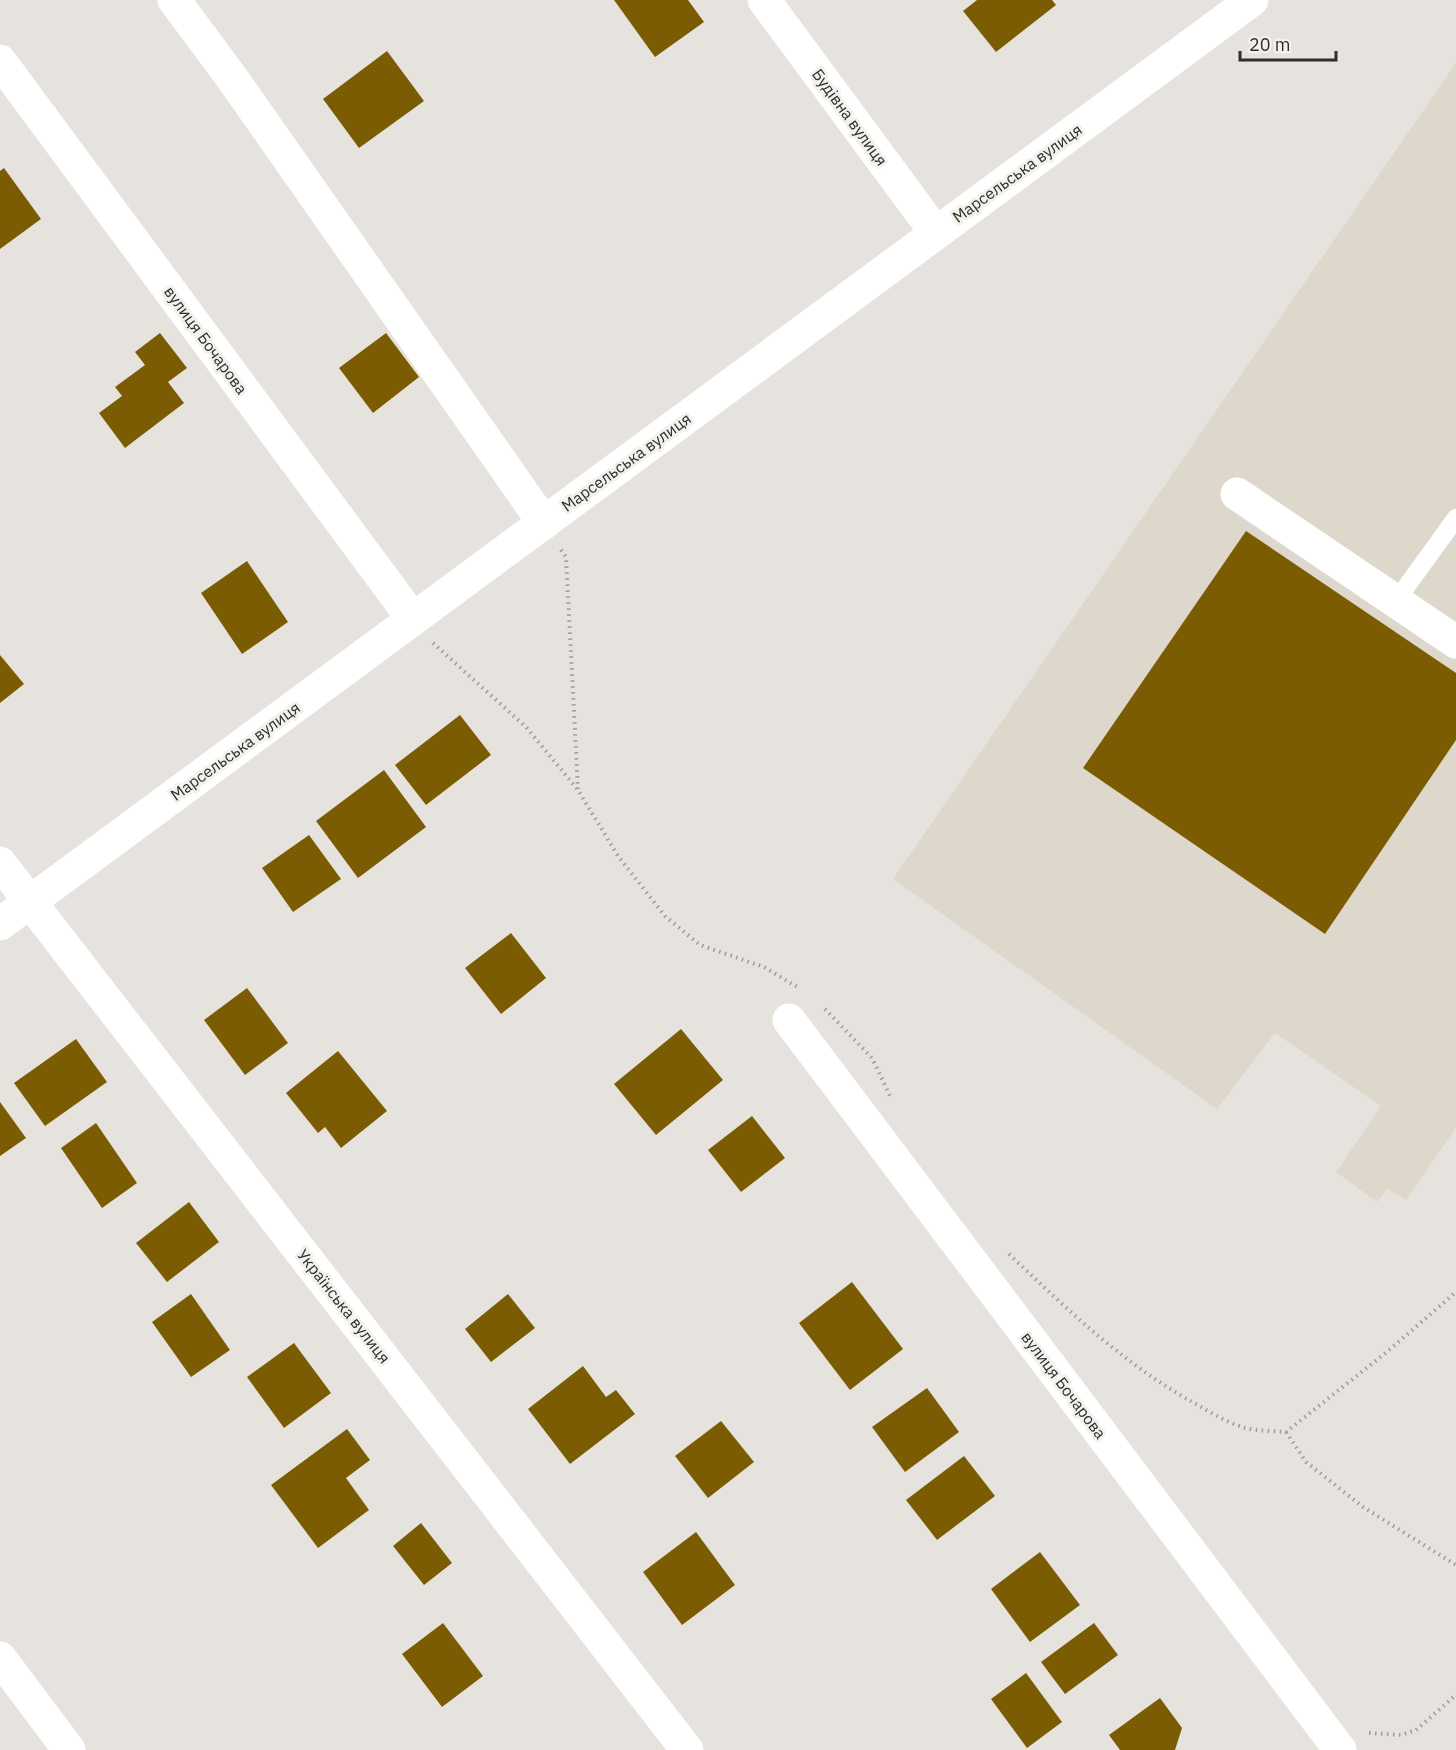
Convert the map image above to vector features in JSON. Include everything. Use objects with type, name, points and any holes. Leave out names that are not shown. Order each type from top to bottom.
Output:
[{"type":"street","points":[[174,0],[232,78],[544,523]]},
{"type":"street","name":"Будівна вулиця","points":[[764,0],[936,233]]},
{"type":"street","name":"Марсельська вулиця","points":[[0,924],[1252,0]]},
{"type":"street","name":"вулиця Бочарова","points":[[0,61],[413,619]]},
{"type":"street","points":[[1237,494],[1456,642]]},
{"type":"street","name":"Українська вулиця","points":[[0,863],[687,1750]]},
{"type":"street","name":"вулиця Бочарова","points":[[789,1020],[1330,1747]]},
{"type":"street","points":[[0,1658],[69,1750]]},
{"type":"lane","points":[[1396,601],[1456,518]]},
{"type":"path","points":[[544,523],[566,556],[578,790]]},
{"type":"path","points":[[413,619],[440,651],[526,727],[578,790],[618,856],[665,916],[700,945],[764,967],[802,990]]},
{"type":"path","points":[[820,1004],[872,1058],[891,1098]]},
{"type":"path","points":[[1005,1249],[1081,1322],[1124,1359],[1206,1410],[1245,1428],[1286,1432],[1456,1293]]},
{"type":"path","points":[[1286,1432],[1306,1462],[1363,1508],[1456,1565]]},
{"type":"path","points":[[1330,1747],[1360,1733],[1401,1735],[1416,1730],[1456,1695]]},
{"type":"shaded area","points":[[1456,63],[1456,1128],[1406,1200],[1387,1189],[1377,1202],[1336,1172],[1381,1106],[1275,1033],[1217,1109],[893,879]]},
{"type":"building","points":[[614,0],[688,0],[704,22],[655,57]]},
{"type":"building","points":[[977,0],[1052,0],[1056,5],[996,52],[963,11]]},
{"type":"building","points":[[387,51],[424,101],[359,148],[323,99]]},
{"type":"building","points":[[4,168],[41,219],[0,249],[0,171]]},
{"type":"building","points":[[160,333],[187,368],[168,382],[184,403],[125,448],[99,413],[122,396],[115,387],[145,365],[135,352]]},
{"type":"building","points":[[386,333],[419,377],[373,413],[339,368]]},
{"type":"building","points":[[1246,531],[1456,673],[1456,740],[1325,934],[1083,768]]},
{"type":"building","points":[[247,561],[288,622],[242,654],[201,593]]},
{"type":"building","points":[[0,655],[24,684],[0,703]]},
{"type":"building","points":[[460,715],[491,755],[426,805],[395,765]]},
{"type":"building","points":[[384,770],[426,827],[358,878],[316,821]]},
{"type":"building","points":[[309,835],[341,879],[293,912],[262,868]]},
{"type":"building","points":[[511,933],[546,978],[501,1014],[465,968]]},
{"type":"building","points":[[247,988],[288,1043],[245,1075],[204,1020]]},
{"type":"building","points":[[681,1029],[723,1080],[656,1135],[614,1084]]},
{"type":"building","points":[[76,1039],[107,1082],[45,1126],[14,1083]]},
{"type":"building","points":[[338,1051],[387,1111],[341,1148],[325,1127],[318,1133],[286,1093]]},
{"type":"building","points":[[0,1102],[26,1138],[0,1156]]},
{"type":"building","points":[[752,1116],[785,1158],[741,1192],[708,1150]]},
{"type":"building","points":[[96,1123],[137,1183],[102,1208],[61,1148]]},
{"type":"building","points":[[189,1202],[219,1242],[167,1282],[136,1243]]},
{"type":"building","points":[[852,1282],[903,1349],[850,1390],[799,1323]]},
{"type":"building","points":[[191,1294],[230,1350],[191,1377],[152,1322]]},
{"type":"building","points":[[508,1294],[535,1328],[491,1362],[465,1329]]},
{"type":"building","points":[[294,1343],[331,1393],[284,1428],[247,1377]]},
{"type":"building","points":[[583,1366],[606,1397],[616,1390],[635,1414],[570,1464],[528,1409]]},
{"type":"building","points":[[927,1388],[959,1432],[905,1472],[872,1427]]},
{"type":"building","points":[[721,1421],[754,1462],[708,1498],[675,1456]]},
{"type":"building","points":[[347,1429],[370,1460],[346,1478],[369,1510],[318,1548],[271,1485]]},
{"type":"building","points":[[964,1456],[995,1496],[937,1540],[906,1500]]},
{"type":"building","points":[[421,1523],[452,1563],[424,1585],[393,1546]]},
{"type":"building","points":[[696,1532],[735,1585],[682,1625],[643,1572]]},
{"type":"building","points":[[1040,1552],[1080,1605],[1030,1642],[991,1589]]},
{"type":"building","points":[[443,1623],[483,1676],[442,1707],[402,1654]]},
{"type":"building","points":[[1094,1623],[1118,1655],[1065,1694],[1041,1662]]},
{"type":"building","points":[[1026,1673],[1062,1722],[1027,1748],[991,1699]]},
{"type":"building","points":[[1160,1698],[1182,1728],[1175,1750],[1120,1750],[1109,1735]]}]
